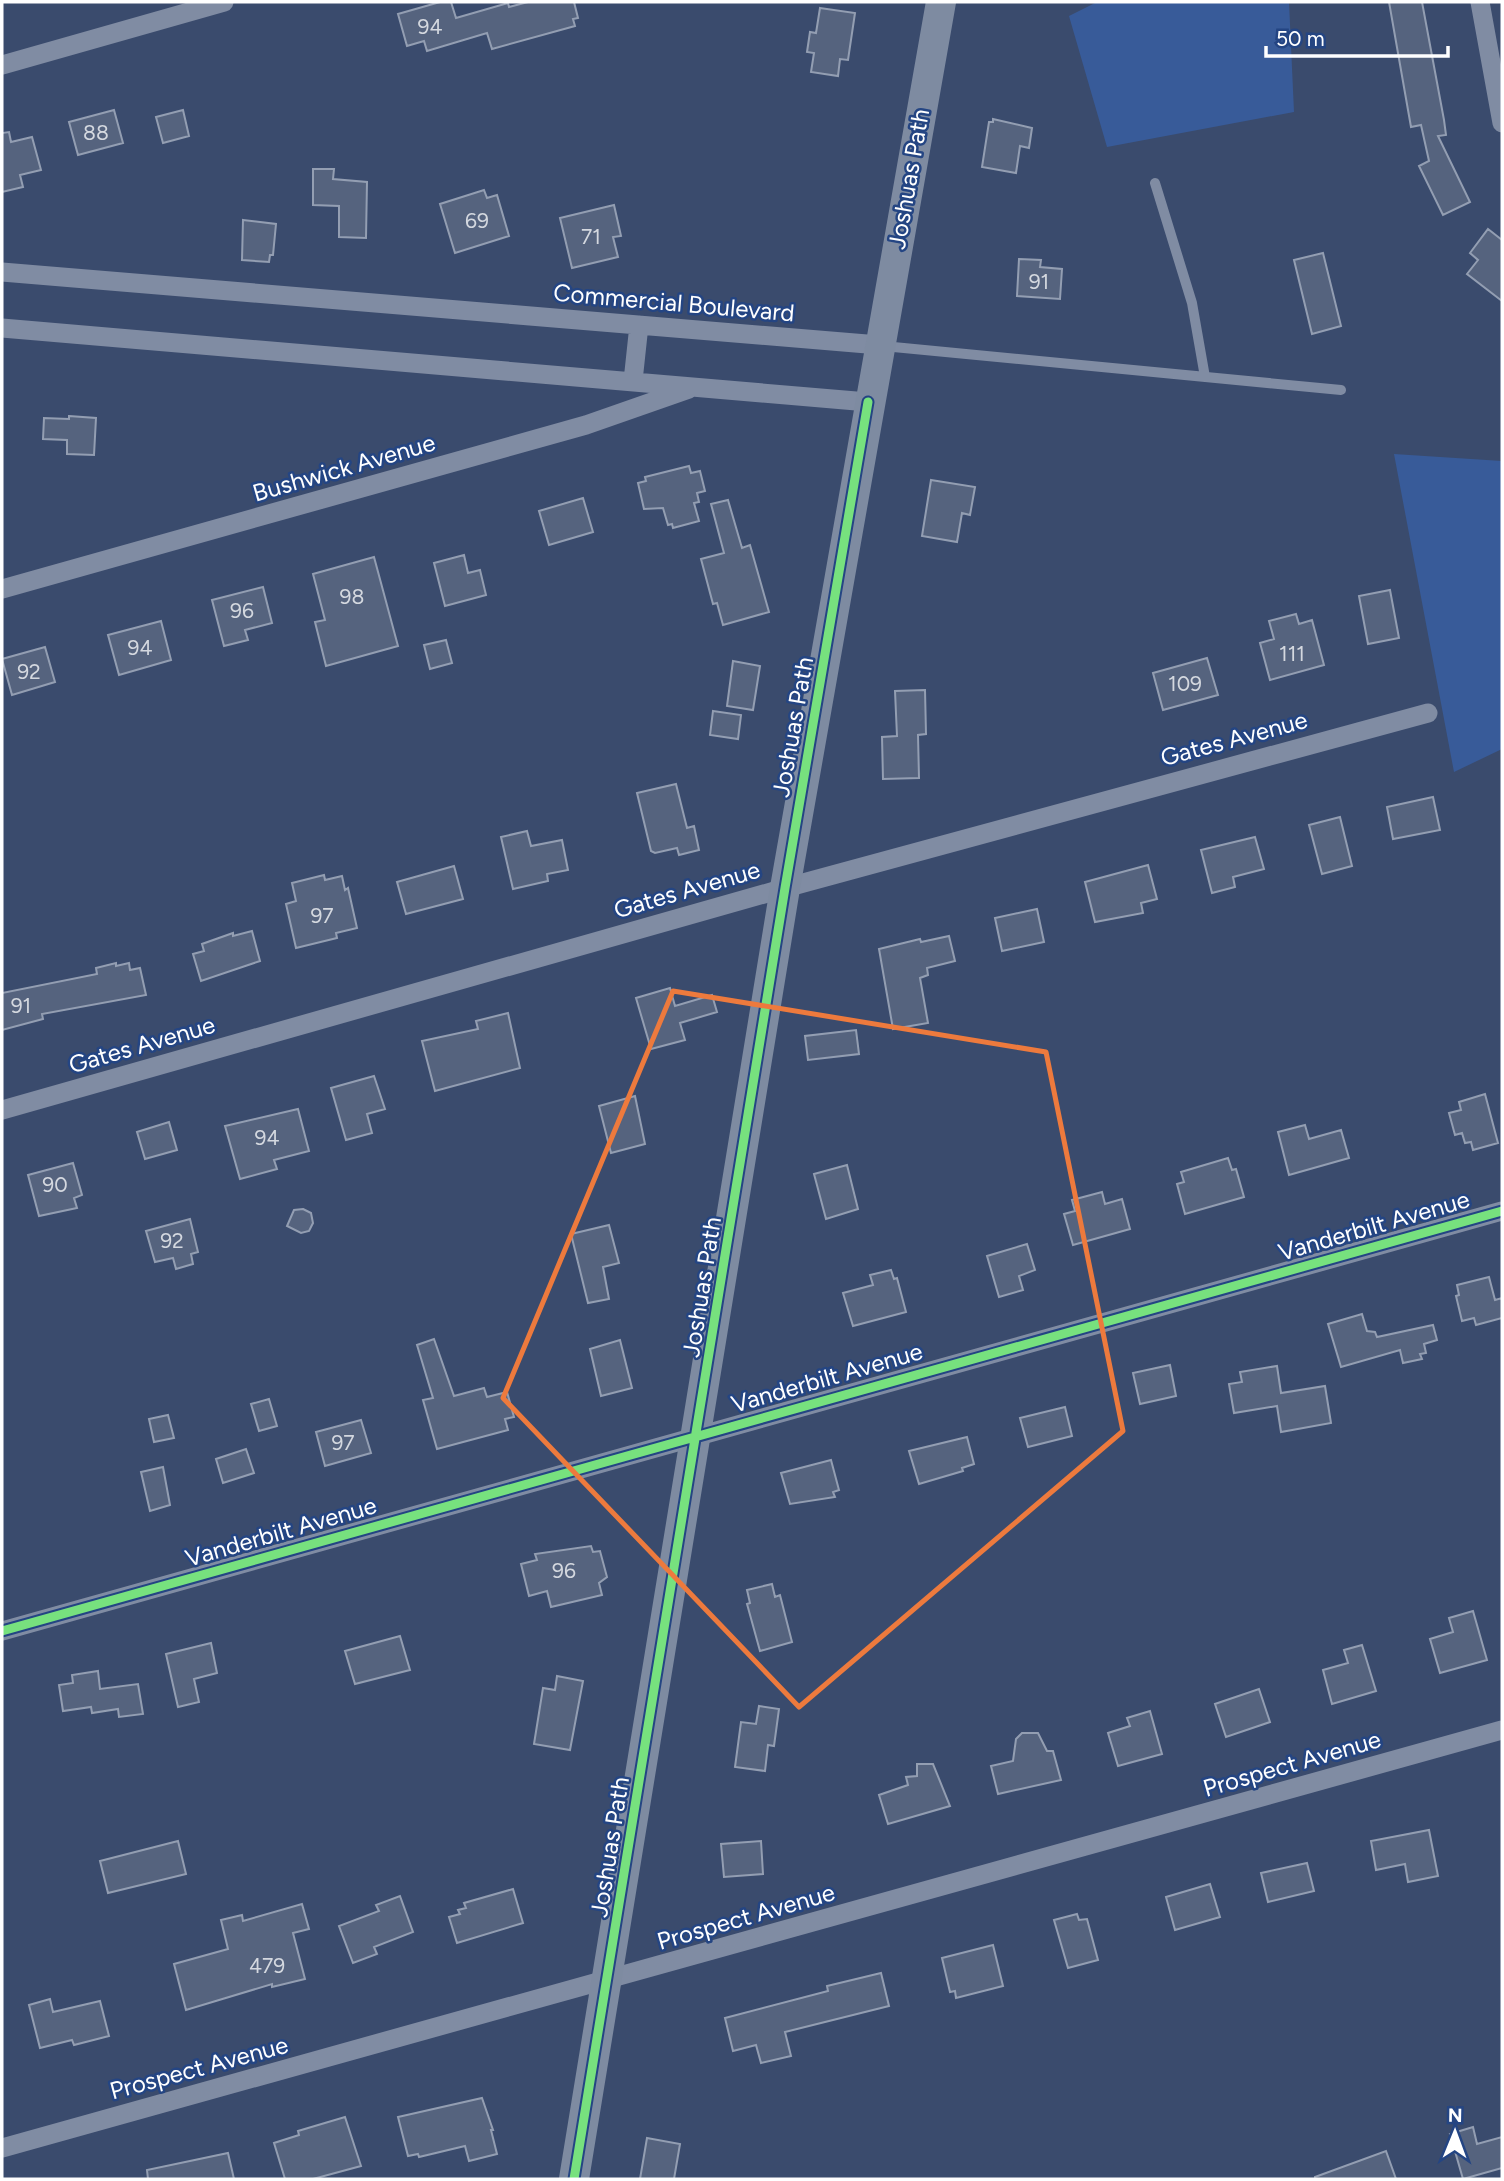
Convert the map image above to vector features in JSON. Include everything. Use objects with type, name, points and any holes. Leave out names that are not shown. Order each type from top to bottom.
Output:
[{"type":"main road","name":"Joshuas Path","points":[[574,2179],[698,1434],[785,888],[868,402],[941,2]]},
{"type":"street","points":[[2,65],[225,2]]},
{"type":"street","points":[[1480,2],[1502,123]]},
{"type":"street","name":"Commercial Boulevard","points":[[2,272],[879,345]]},
{"type":"street","points":[[633,381],[639,325]]},
{"type":"street","points":[[2,328],[868,402]]},
{"type":"street","name":"Bushwick Avenue","points":[[2,589],[586,425],[697,386]]},
{"type":"street","name":"Gates Avenue","points":[[2,1110],[785,888],[1429,713]]},
{"type":"street","name":"Vanderbilt Avenue","points":[[2,1631],[1502,1211]]},
{"type":"street","name":"Prospect Avenue","points":[[2,2148],[1502,1730]]},
{"type":"lane","points":[[1155,183],[1192,303],[1205,377]]},
{"type":"lane","name":"Commercial Boulevard","points":[[879,345],[1341,390]]},
{"type":"highlighted area","points":[[673,991],[1046,1052],[1123,1431],[799,1707],[503,1398]]},
{"type":"shaded area","points":[[1097,2],[1289,2],[1294,112],[1107,147],[1069,16]]},
{"type":"shaded area","points":[[1394,454],[1502,461],[1502,749],[1454,772]]},
{"type":"building","points":[[440,2],[451,2],[456,18],[508,3],[509,7],[528,2],[574,2],[578,18],[573,19],[575,26],[492,49],[487,33],[427,51],[424,41],[407,46],[398,14]]},
{"type":"building","points":[[1389,2],[1422,2],[1446,135],[1438,136],[1470,202],[1443,215],[1419,166],[1429,161],[1421,125],[1411,127]]},
{"type":"building","points":[[820,8],[855,13],[848,60],[840,59],[838,76],[811,72],[814,53],[807,52],[810,32],[816,33]]},
{"type":"building","points":[[114,110],[123,143],[78,155],[69,122]]},
{"type":"building","points":[[183,110],[189,136],[163,143],[156,117]]},
{"type":"building","points":[[993,119],[1032,128],[1029,148],[1020,146],[1016,173],[982,167],[989,122],[993,122]]},
{"type":"building","points":[[9,132],[11,142],[32,137],[41,170],[20,175],[23,187],[2,192],[2,133]]},
{"type":"building","points":[[313,169],[334,169],[333,179],[367,182],[366,238],[339,237],[339,206],[313,205]]},
{"type":"building","points":[[484,190],[487,198],[497,195],[509,236],[455,253],[440,204]]},
{"type":"building","points":[[614,205],[621,236],[613,237],[618,257],[572,268],[560,218]]},
{"type":"building","points":[[243,220],[276,224],[273,255],[270,255],[269,262],[242,260]]},
{"type":"building","points":[[1488,229],[1502,240],[1502,301],[1467,274],[1478,260],[1470,253]]},
{"type":"building","points":[[1323,253],[1341,326],[1312,334],[1294,260]]},
{"type":"building","points":[[1019,259],[1041,260],[1040,267],[1062,269],[1060,299],[1017,296]]},
{"type":"building","points":[[69,416],[96,418],[94,455],[67,454],[67,440],[43,439],[44,418],[69,419]]},
{"type":"building","points":[[689,466],[691,473],[700,471],[705,491],[697,493],[699,502],[694,503],[699,521],[673,528],[672,524],[668,525],[663,508],[644,509],[638,483],[646,481],[645,477]]},
{"type":"building","points":[[931,480],[975,487],[970,515],[962,513],[957,542],[922,536]]},
{"type":"building","points":[[583,498],[593,532],[549,545],[539,511]]},
{"type":"building","points":[[728,500],[742,548],[750,545],[769,612],[723,625],[717,603],[713,604],[701,559],[724,553],[711,504]]},
{"type":"building","points":[[464,555],[468,573],[480,570],[486,595],[445,606],[434,563]]},
{"type":"building","points":[[374,557],[398,646],[326,666],[315,622],[325,620],[313,574]]},
{"type":"building","points":[[263,587],[272,623],[245,630],[248,640],[224,646],[212,600]]},
{"type":"building","points":[[1390,590],[1399,638],[1368,644],[1359,596]]},
{"type":"building","points":[[1296,614],[1299,624],[1312,620],[1324,665],[1270,680],[1260,643],[1274,639],[1269,621]]},
{"type":"building","points":[[161,621],[171,660],[119,675],[108,635]]},
{"type":"building","points":[[446,640],[452,663],[430,669],[424,645]]},
{"type":"building","points":[[45,647],[55,682],[12,695],[2,659]]},
{"type":"building","points":[[1207,658],[1218,695],[1163,710],[1153,673]]},
{"type":"building","points":[[733,661],[760,666],[753,710],[727,706]]},
{"type":"building","points":[[925,690],[926,734],[918,735],[919,778],[883,779],[882,737],[897,736],[895,691]]},
{"type":"building","points":[[713,711],[741,715],[738,739],[710,735]]},
{"type":"building","points":[[676,784],[687,828],[694,826],[699,850],[679,855],[677,848],[655,853],[651,851],[637,793]]},
{"type":"building","points":[[1433,797],[1440,830],[1393,839],[1387,807]]},
{"type":"building","points":[[1340,817],[1352,866],[1322,874],[1309,825]]},
{"type":"building","points":[[527,831],[531,846],[562,840],[568,870],[547,874],[548,881],[513,889],[501,837]]},
{"type":"building","points":[[1255,837],[1264,869],[1233,877],[1235,887],[1212,893],[1201,850]]},
{"type":"building","points":[[1148,865],[1157,899],[1141,903],[1143,913],[1095,922],[1085,882]]},
{"type":"building","points":[[454,866],[463,899],[406,914],[397,882]]},
{"type":"building","points":[[324,875],[325,880],[342,876],[345,890],[348,888],[357,928],[336,933],[337,938],[296,948],[286,904],[296,901],[292,883]]},
{"type":"building","points":[[1037,909],[1044,942],[1002,951],[995,918]]},
{"type":"building","points":[[252,931],[260,961],[201,981],[193,954],[204,951],[202,944],[233,933],[233,936]]},
{"type":"building","points":[[949,936],[955,961],[927,968],[928,975],[920,978],[928,1023],[893,1029],[879,949],[920,939],[921,942]]},
{"type":"building","points":[[116,963],[116,966],[129,963],[130,970],[140,968],[146,995],[42,1014],[43,1019],[2,1030],[2,993],[97,974],[96,968]]},
{"type":"building","points":[[670,988],[675,1006],[712,995],[717,1012],[680,1023],[685,1040],[651,1049],[636,998]]},
{"type":"building","points":[[508,1013],[520,1068],[435,1091],[422,1041],[478,1029],[476,1021]]},
{"type":"building","points":[[856,1030],[859,1054],[808,1060],[805,1036]]},
{"type":"building","points":[[374,1076],[385,1109],[367,1114],[372,1133],[346,1140],[331,1088]]},
{"type":"building","points":[[1485,1094],[1498,1143],[1473,1150],[1471,1142],[1465,1143],[1462,1133],[1455,1135],[1449,1113],[1461,1110],[1459,1102]]},
{"type":"building","points":[[635,1096],[645,1144],[611,1153],[599,1106]]},
{"type":"building","points":[[298,1109],[309,1151],[274,1160],[277,1169],[240,1179],[225,1126]]},
{"type":"building","points":[[169,1122],[177,1150],[145,1159],[137,1132]]},
{"type":"building","points":[[1305,1125],[1309,1139],[1341,1130],[1349,1158],[1289,1175],[1278,1132]]},
{"type":"building","points":[[1228,1158],[1232,1170],[1236,1169],[1244,1197],[1185,1214],[1177,1184],[1184,1182],[1181,1172]]},
{"type":"building","points":[[73,1163],[82,1195],[74,1198],[77,1208],[39,1216],[28,1175]]},
{"type":"building","points":[[847,1165],[858,1209],[826,1219],[814,1174]]},
{"type":"building","points":[[1102,1192],[1105,1204],[1122,1199],[1130,1229],[1073,1245],[1064,1214],[1075,1211],[1072,1200]]},
{"type":"building","points":[[303,1209],[311,1213],[313,1223],[309,1231],[301,1233],[287,1226],[294,1210]]},
{"type":"building","points":[[190,1219],[198,1252],[191,1254],[193,1264],[176,1269],[173,1258],[155,1262],[146,1231]]},
{"type":"building","points":[[609,1225],[619,1263],[603,1267],[609,1299],[588,1303],[571,1234]]},
{"type":"building","points":[[1027,1244],[1035,1270],[1019,1276],[1023,1290],[999,1297],[987,1256]]},
{"type":"building","points":[[891,1270],[894,1279],[897,1278],[906,1312],[853,1326],[843,1293],[873,1285],[870,1275]]},
{"type":"building","points":[[1489,1277],[1495,1300],[1502,1298],[1502,1318],[1476,1325],[1474,1318],[1462,1321],[1456,1296],[1459,1295],[1457,1285]]},
{"type":"building","points":[[1362,1314],[1367,1331],[1375,1332],[1377,1337],[1433,1325],[1437,1340],[1424,1344],[1426,1353],[1420,1354],[1422,1359],[1403,1363],[1400,1350],[1341,1367],[1328,1324]]},
{"type":"building","points":[[434,1339],[454,1396],[484,1388],[487,1397],[507,1392],[514,1417],[505,1419],[508,1430],[437,1449],[423,1400],[433,1398],[417,1345]]},
{"type":"building","points":[[620,1340],[632,1388],[601,1396],[590,1349]]},
{"type":"building","points":[[1170,1365],[1176,1396],[1140,1404],[1133,1373]]},
{"type":"building","points":[[1277,1366],[1281,1393],[1325,1386],[1331,1423],[1281,1432],[1277,1406],[1234,1413],[1229,1384],[1242,1382],[1240,1372]]},
{"type":"building","points":[[269,1399],[277,1426],[259,1431],[251,1404]]},
{"type":"building","points":[[1065,1407],[1072,1436],[1028,1447],[1020,1418]]},
{"type":"building","points":[[168,1415],[174,1438],[154,1442],[149,1419]]},
{"type":"building","points":[[361,1420],[371,1453],[325,1466],[316,1432]]},
{"type":"building","points":[[967,1437],[974,1464],[962,1468],[963,1471],[919,1484],[909,1451]]},
{"type":"building","points":[[246,1449],[254,1473],[223,1483],[216,1459]]},
{"type":"building","points":[[831,1460],[839,1490],[833,1492],[835,1497],[790,1504],[781,1473]]},
{"type":"building","points":[[163,1467],[170,1505],[150,1511],[141,1472]]},
{"type":"building","points":[[591,1546],[593,1552],[600,1551],[607,1577],[599,1583],[602,1595],[551,1607],[547,1591],[529,1596],[521,1564],[537,1560],[535,1554]]},
{"type":"building","points":[[772,1584],[775,1597],[780,1595],[792,1642],[760,1651],[747,1604],[750,1603],[747,1590]]},
{"type":"building","points":[[1473,1611],[1487,1660],[1440,1673],[1430,1639],[1453,1632],[1449,1618]]},
{"type":"building","points":[[400,1636],[410,1670],[355,1684],[345,1651]]},
{"type":"building","points":[[211,1643],[217,1673],[194,1679],[199,1702],[178,1707],[166,1654]]},
{"type":"building","points":[[1362,1645],[1376,1691],[1332,1704],[1323,1670],[1348,1663],[1344,1650]]},
{"type":"building","points":[[98,1671],[100,1689],[138,1684],[143,1714],[119,1717],[118,1709],[92,1713],[91,1707],[63,1711],[59,1685],[73,1683],[72,1675]]},
{"type":"building","points":[[557,1676],[583,1681],[570,1750],[534,1744],[543,1688],[555,1690]]},
{"type":"building","points":[[1259,1689],[1270,1722],[1226,1737],[1215,1704]]},
{"type":"building","points":[[759,1706],[779,1709],[774,1746],[768,1745],[765,1771],[735,1767],[741,1722],[756,1724]]},
{"type":"building","points":[[1150,1711],[1162,1754],[1118,1766],[1108,1733],[1130,1726],[1127,1718]]},
{"type":"building","points":[[1022,1733],[1038,1733],[1047,1751],[1053,1751],[1061,1780],[998,1794],[991,1766],[1013,1761],[1016,1739]]},
{"type":"building","points":[[917,1764],[933,1764],[950,1806],[888,1824],[879,1795],[908,1785],[906,1777],[917,1776]]},
{"type":"building","points":[[1429,1830],[1438,1876],[1408,1882],[1405,1864],[1376,1870],[1371,1841]]},
{"type":"building","points":[[178,1841],[186,1874],[108,1893],[100,1861]]},
{"type":"building","points":[[761,1841],[763,1874],[724,1877],[721,1844]]},
{"type":"building","points":[[1307,1863],[1314,1891],[1268,1902],[1261,1873]]},
{"type":"building","points":[[1210,1884],[1220,1917],[1175,1930],[1166,1897]]},
{"type":"building","points":[[513,1889],[523,1923],[457,1943],[449,1917],[460,1914],[458,1910],[466,1908],[464,1903]]},
{"type":"building","points":[[400,1896],[413,1932],[374,1947],[377,1954],[353,1963],[339,1926],[379,1911],[376,1905]]},
{"type":"building","points":[[302,1904],[309,1929],[293,1933],[305,1979],[272,1987],[272,1984],[186,2010],[174,1964],[228,1949],[221,1920],[242,1915],[243,1921]]},
{"type":"building","points":[[1077,1914],[1079,1920],[1087,1919],[1098,1960],[1068,1968],[1054,1920]]},
{"type":"building","points":[[993,1945],[1003,1986],[956,1998],[955,1991],[950,1992],[942,1958]]},
{"type":"building","points":[[881,1973],[889,2006],[785,2032],[791,2056],[761,2063],[756,2045],[733,2051],[725,2018],[828,1991],[827,1986]]},
{"type":"building","points":[[50,1999],[53,2012],[100,2001],[109,2036],[74,2045],[72,2040],[40,2048],[29,2005]]},
{"type":"building","points":[[482,2098],[493,2130],[497,2154],[469,2161],[465,2146],[419,2157],[418,2154],[408,2156],[398,2117]]},
{"type":"building","points":[[345,2117],[361,2166],[313,2179],[285,2179],[274,2143],[299,2135],[298,2131]]},
{"type":"building","points":[[1473,2127],[1477,2144],[1502,2137],[1502,2168],[1463,2179],[1450,2134]]},
{"type":"building","points":[[647,2138],[680,2144],[674,2179],[640,2179]]},
{"type":"building","points":[[1386,2151],[1396,2179],[1315,2179],[1315,2177]]},
{"type":"building","points":[[228,2153],[234,2179],[148,2179],[147,2170]]},
{"type":"cycle path","points":[[574,2179],[785,888],[868,402]]},
{"type":"cycle path","points":[[2,1631],[1502,1211]]}]
